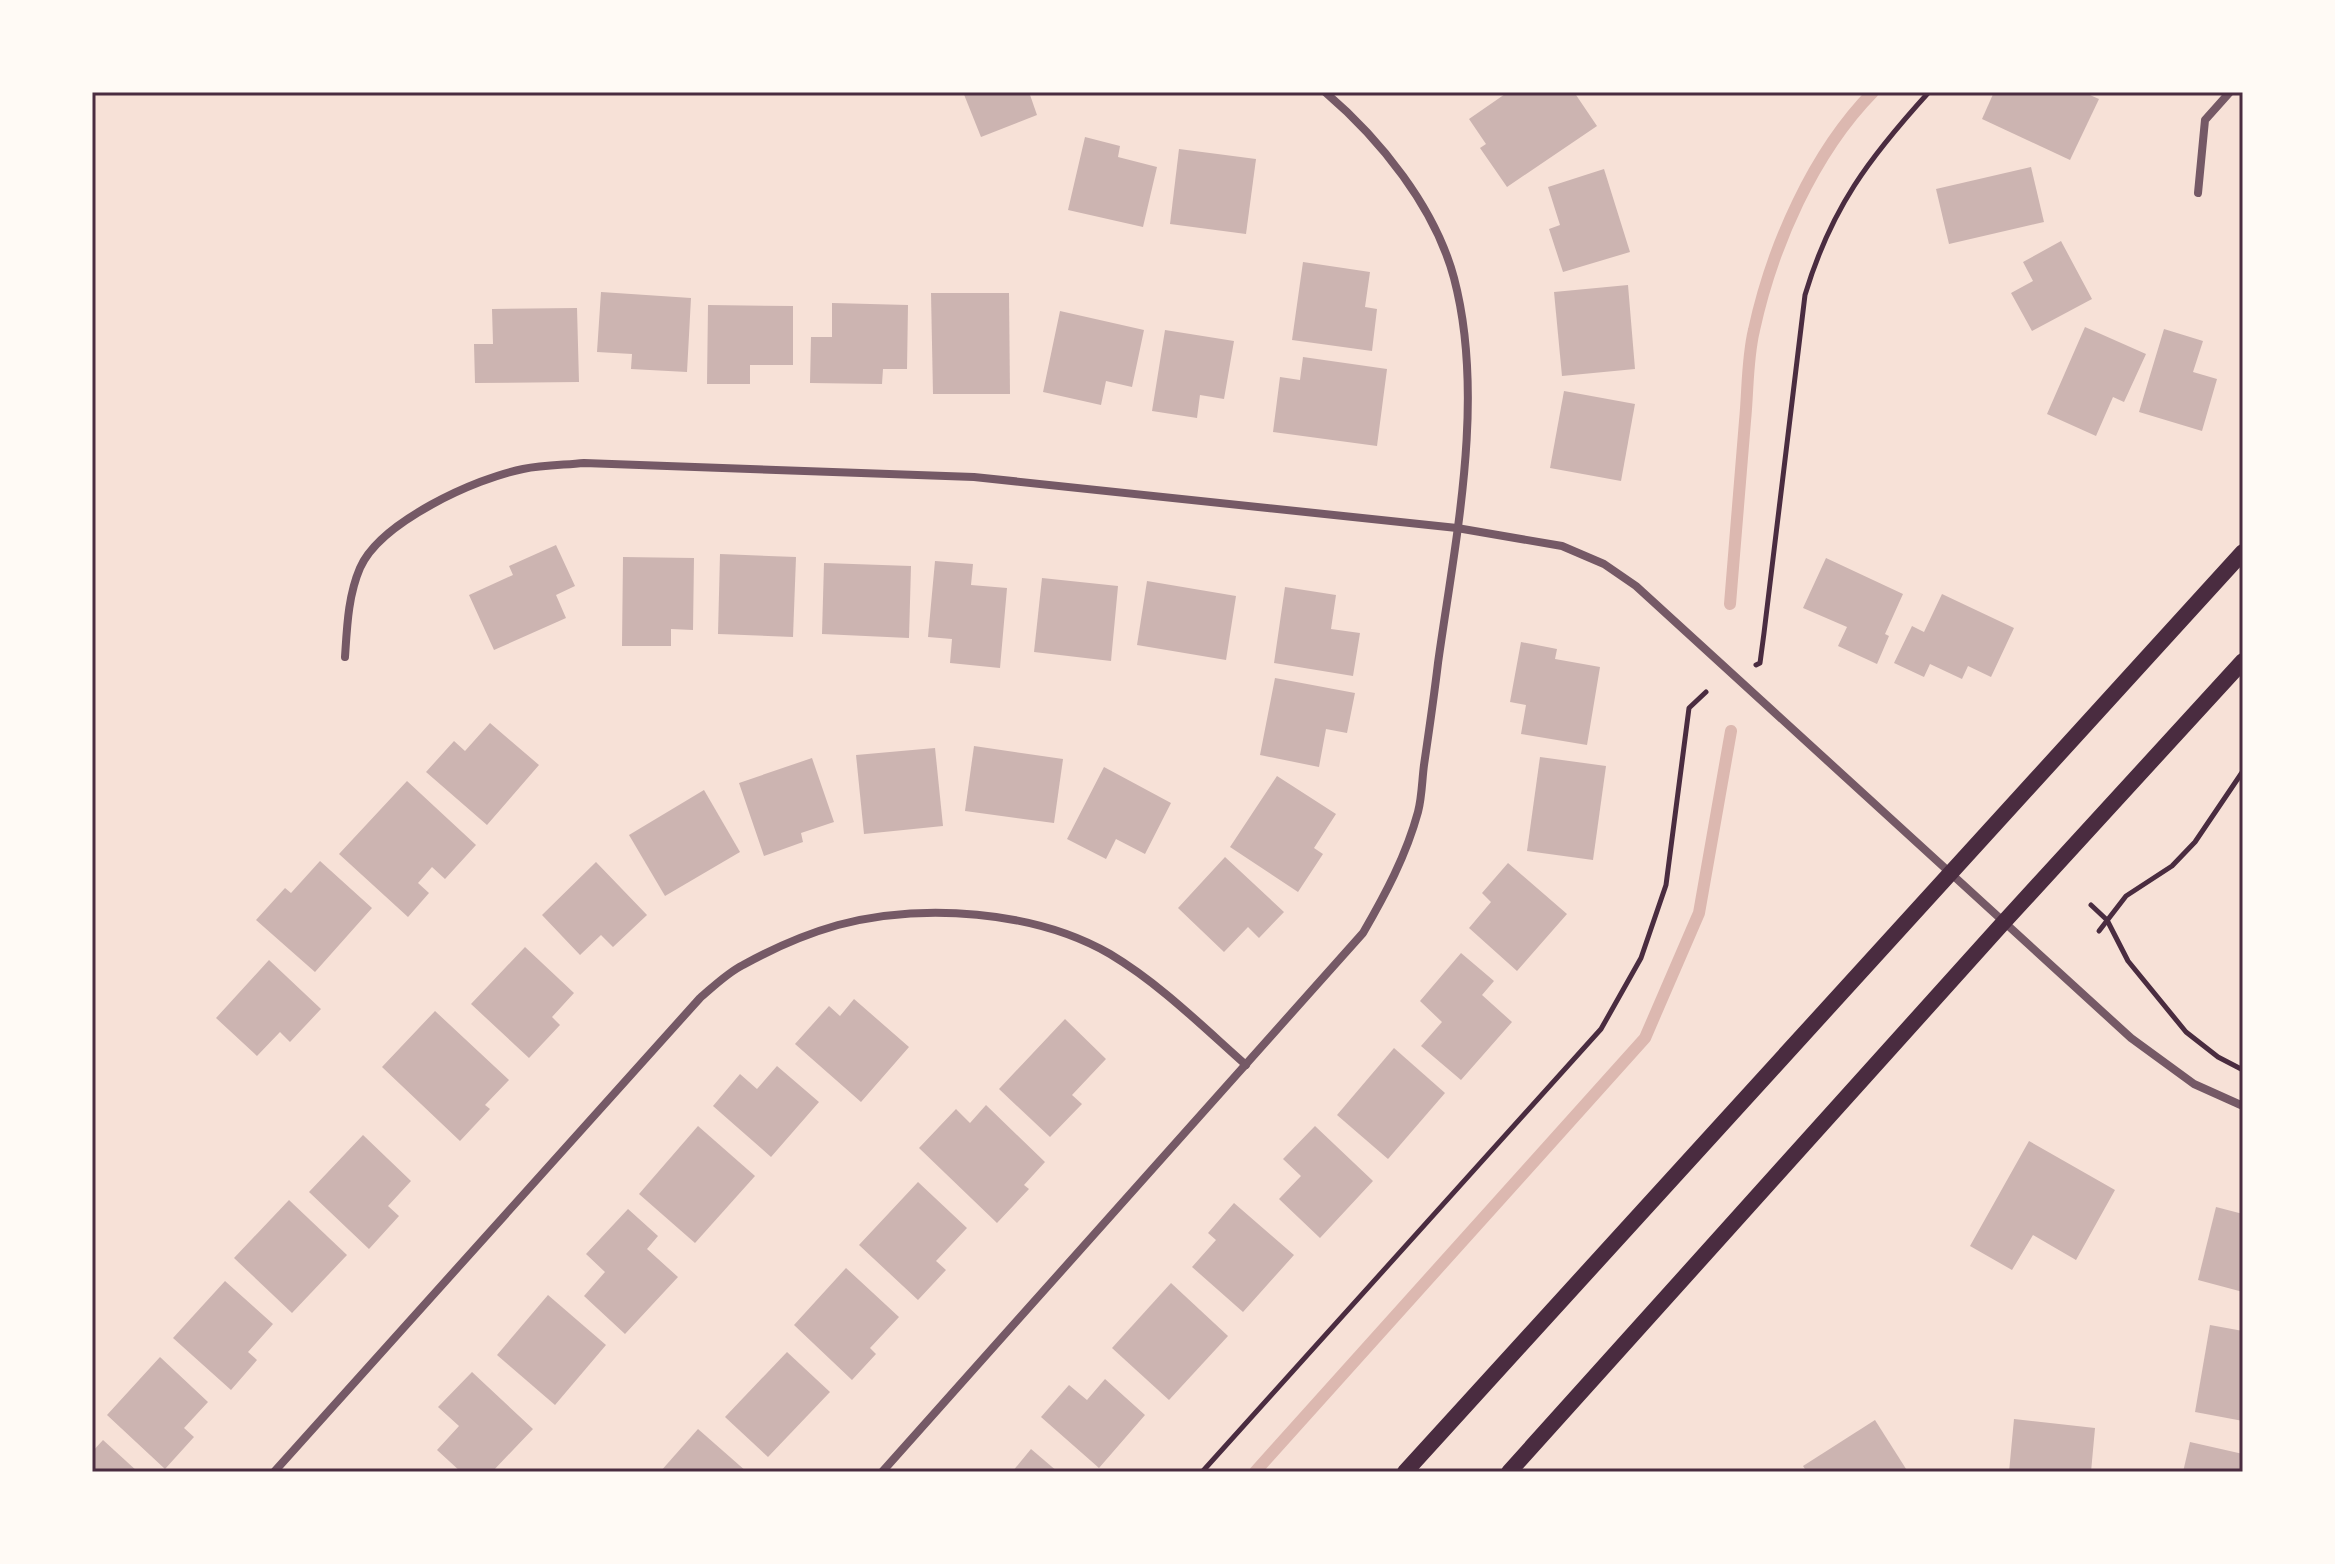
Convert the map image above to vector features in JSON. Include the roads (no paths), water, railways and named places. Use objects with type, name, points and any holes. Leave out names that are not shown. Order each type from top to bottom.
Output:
[{"type":"main road","points":[[1405,1472],[2243,552]]},
{"type":"main road","points":[[1509,1472],[2243,661]]},
{"type":"street","points":[[882,1472],[1363,933],[1387,893],[1418,811],[1457,528],[1469,399],[1463,332],[1454,277],[1430,217],[1393,165],[1349,113],[1325,92]]},
{"type":"street","points":[[2198,193],[2205,120],[2230,92]]},
{"type":"street","points":[[345,657],[349,604],[360,567],[371,548],[413,514],[449,495],[522,469],[584,463],[974,477],[1457,528],[1562,546],[1604,564],[1636,586],[2131,1038],[2194,1084],[2243,1106]]},
{"type":"street","points":[[274,1472],[700,998],[740,966],[789,943],[838,925],[895,916],[954,914],[1005,917],[1061,933],[1108,953],[1157,986],[1246,1065]]},
{"type":"waterway","points":[[1730,604],[1749,364],[1762,298],[1784,234],[1814,172],[1851,116],[1873,92]]},
{"type":"waterway","points":[[1255,1472],[1645,1038],[1699,913],[1731,731]]}]
